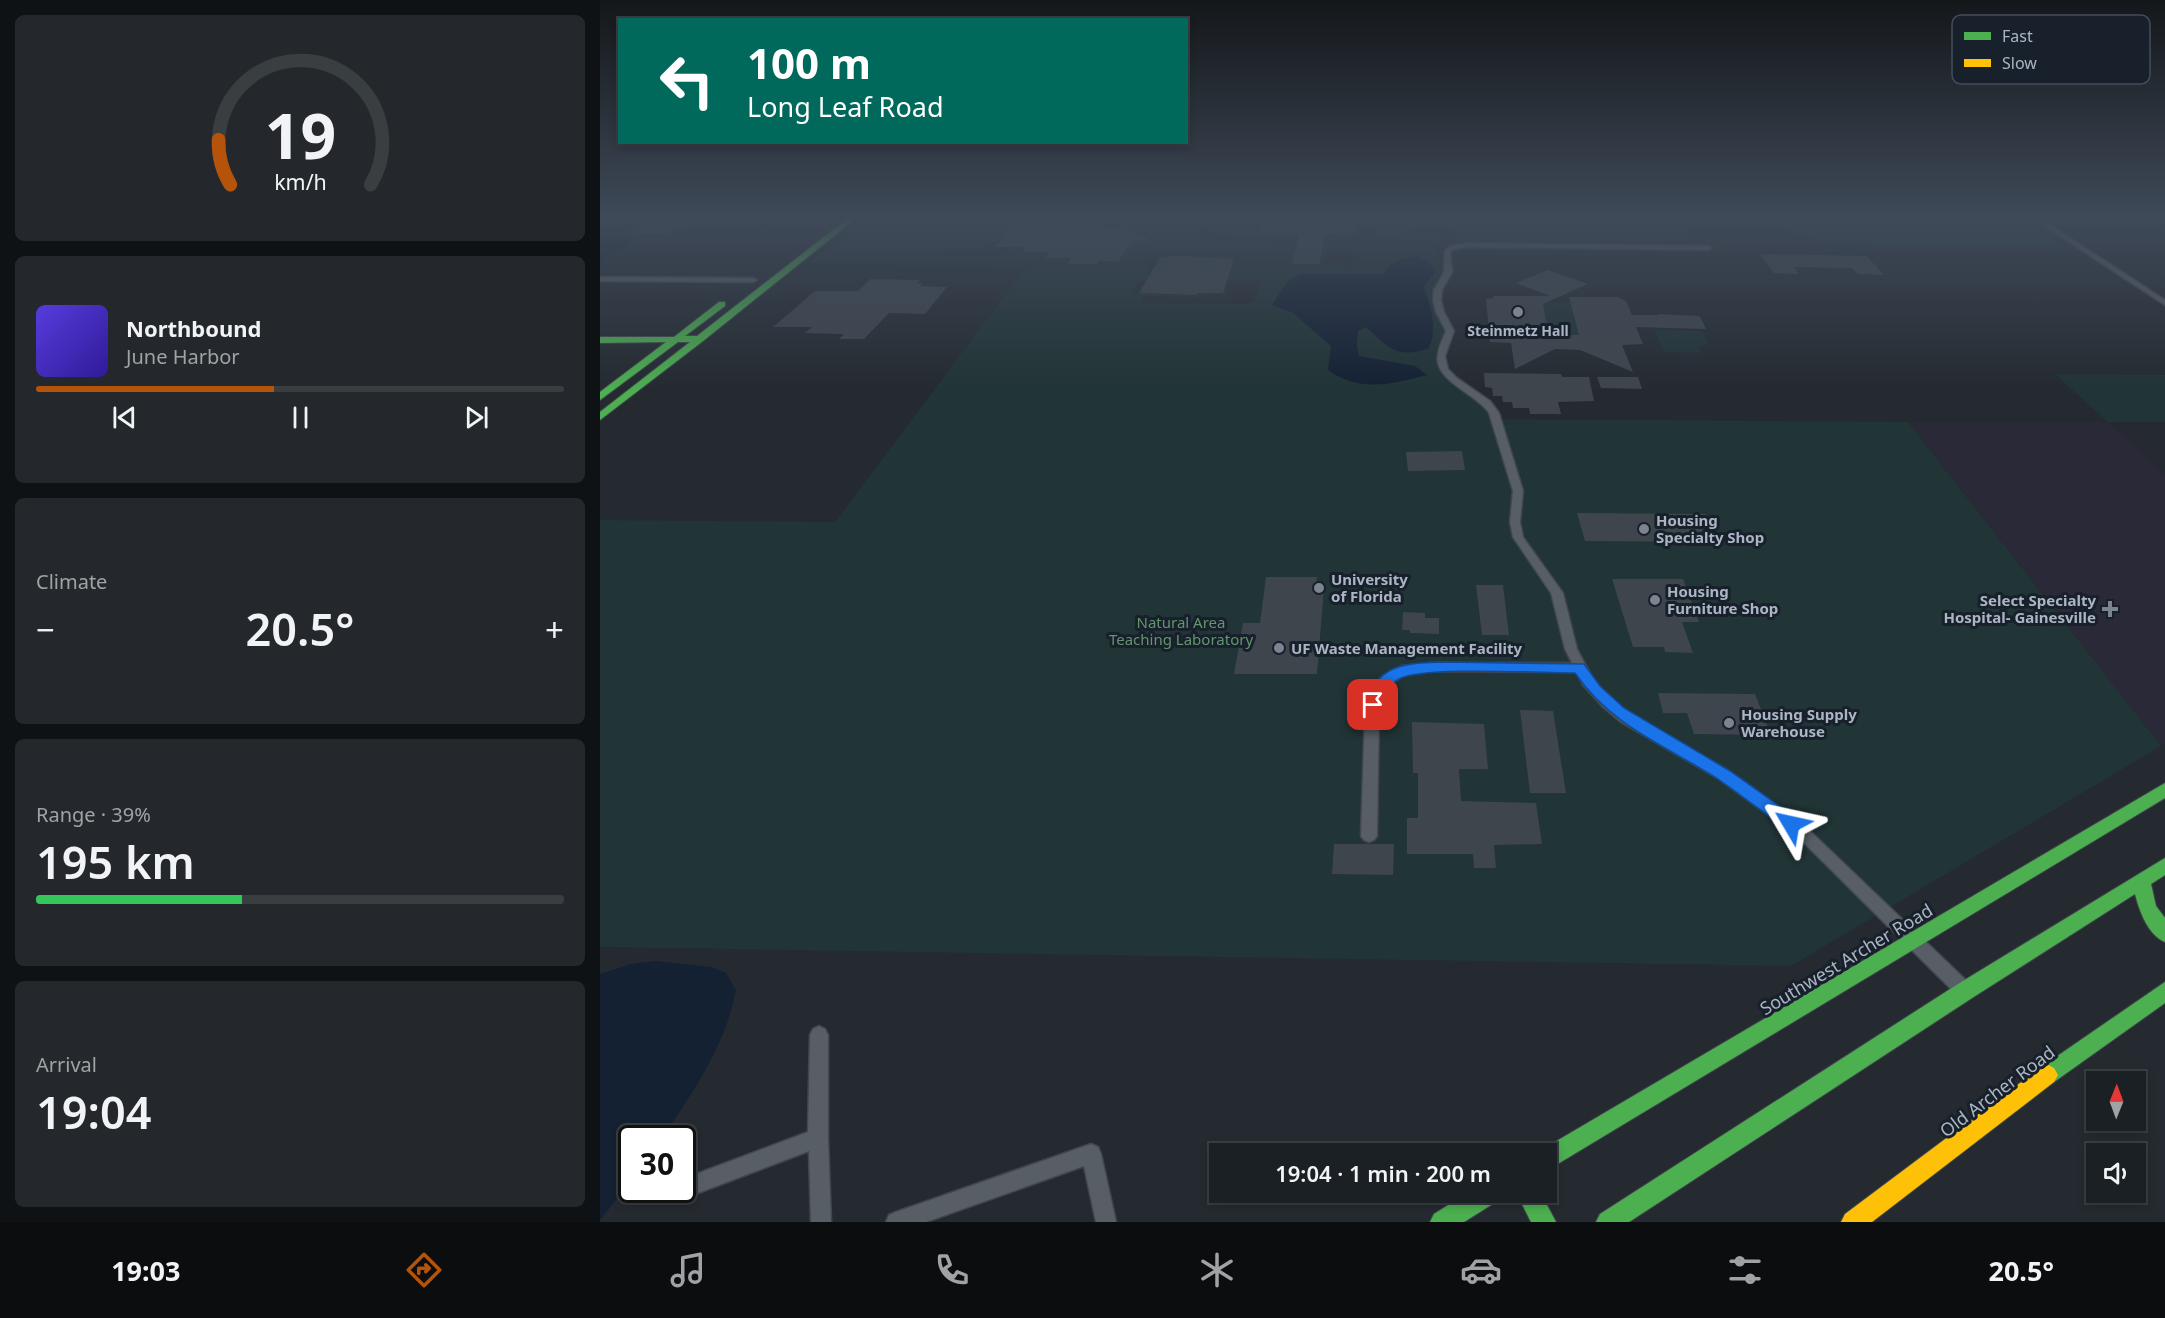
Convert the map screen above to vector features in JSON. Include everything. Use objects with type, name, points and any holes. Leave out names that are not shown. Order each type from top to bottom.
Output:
[{"type":"main road","points":[[600,397],[758,276]]},
{"type":"main road","points":[[600,417],[778,276]]},
{"type":"main road","points":[[734,311],[738,302],[759,284],[753,280]]},
{"type":"main road","points":[[600,340],[700,339]]},
{"type":"main road","name":"Southwest Archer Road","points":[[1557,1153],[2165,790]]},
{"type":"main road","points":[[1608,1222],[1965,990],[2165,866]]},
{"type":"main road","points":[[2141,881],[2148,909],[2165,933]]},
{"type":"main road","name":"Old Archer Road","points":[[1853,1222],[2055,1070],[2165,992]]},
{"type":"main road","points":[[1442,1222],[1473,1203]]},
{"type":"main road","points":[[1533,1203],[1544,1222]]},
{"type":"street","points":[[1446,276],[1437,293],[1440,312],[1450,331],[1442,354],[1443,365],[1451,378],[1484,401],[1493,411],[1518,491],[1515,519],[1517,534],[1523,547],[1558,595],[1569,643],[1579,668],[1594,690],[1618,712],[1724,775],[1801,831],[1965,990]]},
{"type":"street","points":[[2124,276],[2165,303]]},
{"type":"street","points":[[600,279],[753,280]]},
{"type":"street","points":[[1370,836],[1372,710],[1379,688],[1388,679],[1402,671],[1431,667],[1579,668]]},
{"type":"street","points":[[819,1035],[818,1138],[821,1222]]},
{"type":"street","points":[[698,1183],[818,1138]]},
{"type":"street","points":[[896,1222],[1091,1154],[1106,1222]]},
{"type":"shaded area","name":"Select Specialty Hospital- Gainesville","points":[[1908,422],[2108,422],[2165,474],[2165,744],[2161,746]]},
{"type":"green space","name":"Natural Area Teaching Laboratory","points":[[1019,276],[1161,276],[1139,280],[1133,292],[1159,291],[1157,295],[1196,295],[1227,289],[1225,297],[1221,297],[1221,294],[1204,294],[1199,297],[1144,296],[1140,303],[1247,304],[1255,301],[1260,281],[1217,281],[1220,276],[1439,276],[1431,296],[1445,331],[1437,354],[1439,367],[1451,383],[1478,403],[1491,419],[1908,422],[2161,746],[1791,966],[600,947],[600,520],[835,522]]},
{"type":"green space","points":[[1542,301],[1562,303],[1571,301],[1580,338],[1570,335],[1550,338]]},
{"type":"green space","points":[[1655,330],[1702,331],[1709,345],[1698,345],[1702,353],[1664,352]]},
{"type":"green space","points":[[2055,374],[2165,375],[2165,422],[2108,422]]},
{"type":"water","points":[[1297,276],[1433,276],[1424,287],[1433,325],[1429,348],[1409,353],[1394,350],[1366,327],[1358,331],[1357,345],[1359,356],[1415,366],[1427,375],[1389,383],[1364,384],[1352,382],[1328,370],[1331,346],[1293,313],[1272,305],[1286,283]]},
{"type":"water","points":[[656,961],[712,967],[726,973],[736,990],[725,1030],[716,1049],[696,1086],[671,1125],[618,1125],[618,1197],[600,1220],[600,974],[631,964]]},
{"type":"building","points":[[1149,276],[1228,276],[1223,293],[1197,293],[1197,295],[1139,293]]},
{"type":"building","name":"Steinmetz Hall","points":[[1533,276],[1565,276],[1588,284],[1543,304],[1549,335],[1579,335],[1569,297],[1617,297],[1626,301],[1632,315],[1700,316],[1706,329],[1636,327],[1643,344],[1622,345],[1633,372],[1580,350],[1555,349],[1515,369],[1511,343],[1490,342],[1486,299],[1493,298],[1493,296],[1550,296],[1516,283]]},
{"type":"building","points":[[870,279],[920,280],[917,283],[923,283],[920,286],[947,287],[925,314],[889,313],[864,339],[839,339],[844,334],[805,333],[812,327],[773,327],[815,291],[858,291]]},
{"type":"building","points":[[1484,373],[1561,374],[1562,377],[1589,377],[1594,401],[1558,402],[1561,414],[1530,414],[1529,408],[1513,408],[1512,402],[1503,402],[1502,396],[1493,396],[1492,388],[1485,387]]},
{"type":"building","points":[[1597,377],[1638,377],[1642,389],[1601,388]]},
{"type":"building","points":[[1462,451],[1465,470],[1408,471],[1406,452]]},
{"type":"building","name":"Housing Specialty Shop","points":[[1577,513],[1706,514],[1719,542],[1585,541]]},
{"type":"building","name":"UF Waste Management Facility","points":[[1266,577],[1317,577],[1316,587],[1324,587],[1317,674],[1234,674],[1243,623],[1260,623]]},
{"type":"building","name":"Housing Furniture Shop","points":[[1612,579],[1683,579],[1699,622],[1682,622],[1693,653],[1665,652],[1664,647],[1633,647]]},
{"type":"building","points":[[1476,585],[1503,585],[1509,635],[1482,635]]},
{"type":"building","points":[[1403,612],[1425,613],[1425,618],[1439,618],[1439,634],[1410,633],[1410,630],[1402,630]]},
{"type":"building","name":"Housing Supply Warehouse","points":[[1658,693],[1755,694],[1771,735],[1694,734],[1687,713],[1663,713]]},
{"type":"building","points":[[1520,710],[1553,711],[1566,793],[1530,793]]},
{"type":"building","points":[[1412,722],[1484,724],[1488,769],[1459,769],[1461,801],[1536,803],[1542,844],[1494,845],[1496,868],[1474,868],[1473,854],[1407,854],[1407,818],[1418,818],[1418,773],[1413,773]]},
{"type":"building","points":[[1334,844],[1394,844],[1393,875],[1332,874]]},
{"type":"traffic: fast","points":[[600,417],[779,276]]},
{"type":"traffic: fast","points":[[600,397],[722,304]]},
{"type":"traffic: fast","points":[[600,340],[700,339]]},
{"type":"traffic: fast","points":[[1557,1153],[2165,790]]},
{"type":"traffic: fast","points":[[1608,1222],[1965,991],[2165,866]]},
{"type":"traffic: fast","points":[[2141,881],[2148,909],[2165,933]]},
{"type":"traffic: fast","points":[[2047,1075],[2165,991]]},
{"type":"traffic: fast","points":[[1442,1222],[1473,1203]]},
{"type":"traffic: fast","points":[[1533,1203],[1544,1222]]},
{"type":"traffic: slow","points":[[1853,1222],[2047,1075]]},
{"type":"place","name":"Steinmetz Hall","points":[[1518,312]]},
{"type":"place","name":"Housing Specialty Shop","points":[[1644,529]]},
{"type":"place","name":"University of Florida","points":[[1319,588]]},
{"type":"place","name":"Housing Furniture Shop","points":[[1655,600]]},
{"type":"place","name":"Select Specialty Hospital- Gainesville","points":[[2110,609]]},
{"type":"place","name":"UF Waste Management Facility","points":[[1279,648]]},
{"type":"place","name":"Housing Supply Warehouse","points":[[1729,723]]},
{"type":"route","points":[[1373,705],[1383,683],[1402,671],[1411,669],[1443,667],[1579,668],[1594,690],[1618,712],[1653,735],[1724,775],[1791,824]]}]
